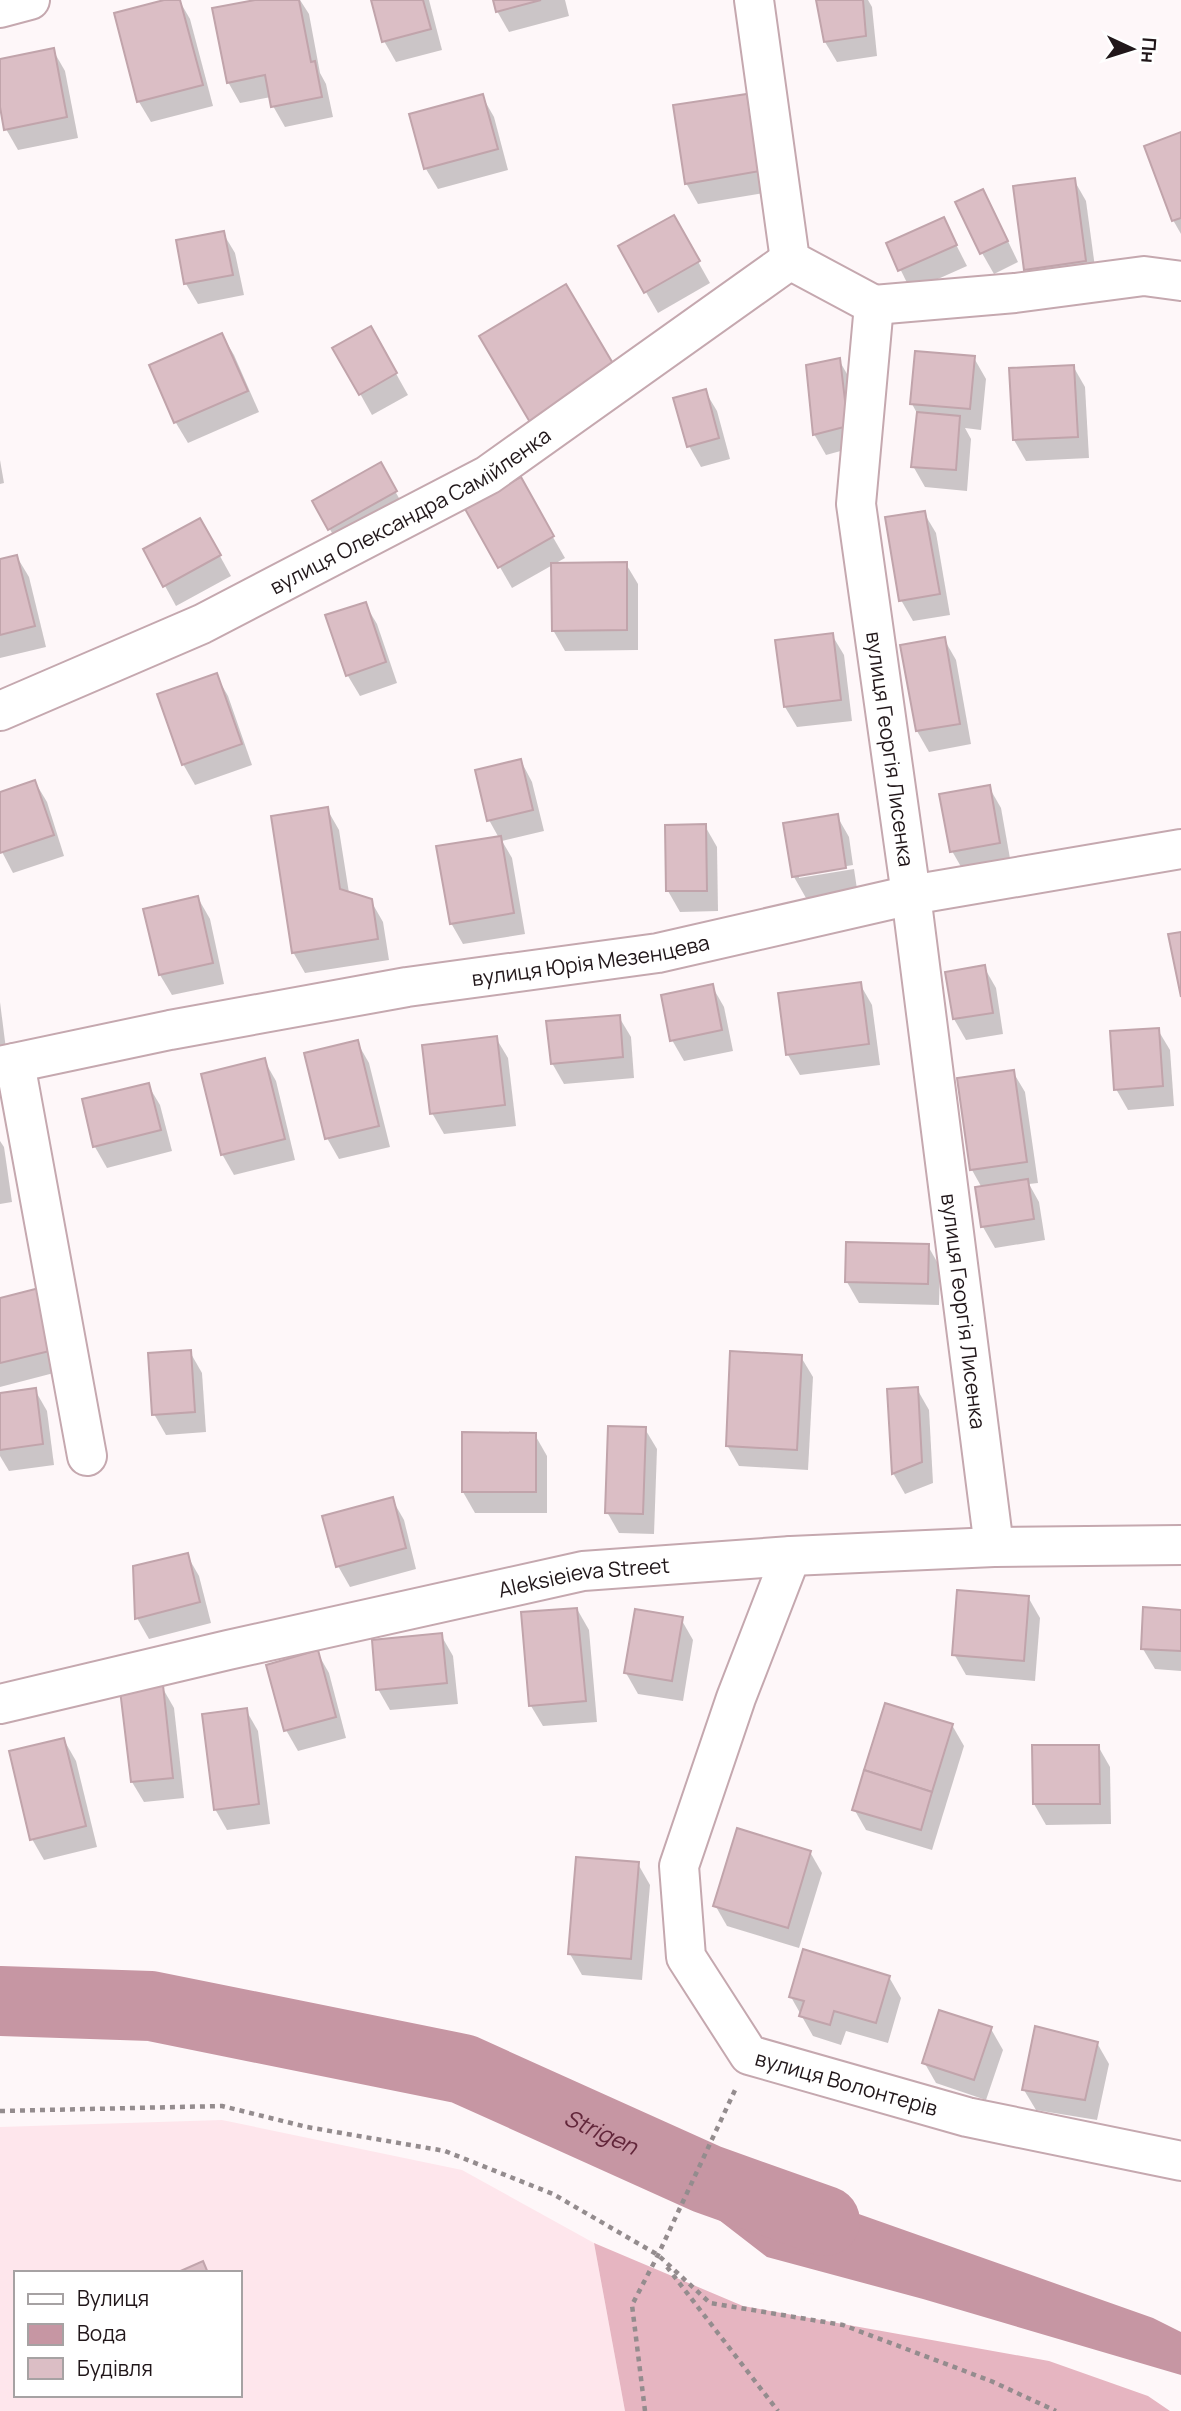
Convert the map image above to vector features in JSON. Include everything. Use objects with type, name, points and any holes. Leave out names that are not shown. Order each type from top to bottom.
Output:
[{"type":"street","points":[[0,8],[30,0]]},
{"type":"street","points":[[754,0],[790,260],[874,305],[1015,293],[1144,276],[1181,281]]},
{"type":"street","name":"вулиця Олександра Самійленка","points":[[0,711],[202,624],[488,475],[790,260]]},
{"type":"street","name":"вулиця Георгія Лисенка","points":[[874,305],[856,504],[911,895],[993,1547]]},
{"type":"street","name":"вулиця Юрія Мезенцева","points":[[7,1065],[170,1030],[407,987],[658,953],[911,895],[1181,849]]},
{"type":"street","points":[[7,1065],[87,1456]]},
{"type":"street","name":"Aleksieieva Street","points":[[0,1704],[583,1571],[791,1556],[993,1547],[1181,1545]]},
{"type":"street","name":"вулиця Волонтерів","points":[[791,1556],[736,1698],[679,1866],[686,1957],[748,2055],[967,2117],[1181,2161]]},
{"type":"path","points":[[0,2111],[222,2106],[307,2127],[445,2151],[553,2194],[658,2255],[710,2303],[843,2325],[991,2382],[1056,2411]]},
{"type":"path","points":[[645,2411],[632,2305],[728,2110]]},
{"type":"path","points":[[658,2255],[778,2411]]},
{"type":"shaded area","points":[[222,2120],[462,2170],[594,2243],[625,2411],[0,2411],[0,2127]]},
{"type":"shaded area","points":[[594,2243],[743,2306],[1049,2361],[1148,2396],[1170,2411],[625,2411]]},
{"type":"water","points":[[771,2183],[1153,2318],[1181,2332],[1181,2375],[923,2299],[767,2257],[688,2196]]},
{"type":"building","points":[[164,0],[180,0],[203,85],[137,102],[114,13]]},
{"type":"building","points":[[255,0],[299,0],[311,62],[315,61],[322,97],[271,107],[265,75],[227,83],[212,8]]},
{"type":"building","points":[[371,0],[423,0],[431,29],[382,42]]},
{"type":"building","points":[[493,0],[541,0],[496,12]]},
{"type":"building","points":[[816,0],[863,0],[866,36],[824,42]]},
{"type":"building","points":[[54,48],[67,117],[4,130],[0,107],[0,59]]},
{"type":"building","points":[[483,94],[498,149],[424,169],[409,114]]},
{"type":"building","points":[[747,94],[760,171],[685,184],[673,105]]},
{"type":"building","points":[[1181,132],[1181,218],[1172,221],[1144,146]]},
{"type":"building","points":[[1075,178],[1086,261],[1024,270],[1013,186]]},
{"type":"building","points":[[983,189],[1008,241],[980,254],[955,202]]},
{"type":"building","points":[[674,215],[700,261],[644,293],[618,246]]},
{"type":"building","points":[[944,217],[957,245],[898,271],[886,243]]},
{"type":"building","points":[[224,231],[233,275],[184,284],[176,240]]},
{"type":"building","points":[[566,284],[618,372],[531,424],[479,336]]},
{"type":"building","points":[[371,326],[397,373],[359,395],[332,348]]},
{"type":"building","points":[[222,333],[248,391],[174,423],[149,365]]},
{"type":"building","points":[[915,351],[975,356],[970,409],[910,404]]},
{"type":"building","points":[[840,358],[848,426],[813,435],[806,365]]},
{"type":"building","points":[[1074,365],[1078,437],[1013,440],[1009,368]]},
{"type":"building","points":[[706,389],[719,438],[687,447],[673,398]]},
{"type":"building","points":[[917,412],[960,416],[956,470],[911,467]]},
{"type":"building","points":[[381,462],[397,491],[328,530],[312,501]]},
{"type":"building","points":[[521,477],[554,536],[498,568],[465,509]]},
{"type":"building","points":[[925,511],[940,594],[899,601],[885,517]]},
{"type":"building","points":[[200,518],[221,555],[163,587],[143,549]]},
{"type":"building","points":[[17,555],[35,626],[0,635],[0,559]]},
{"type":"building","points":[[627,562],[627,630],[552,631],[551,563]]},
{"type":"building","points":[[366,602],[386,662],[346,676],[325,615]]},
{"type":"building","points":[[833,633],[841,700],[784,707],[775,640]]},
{"type":"building","points":[[945,637],[960,724],[916,731],[900,645]]},
{"type":"building","points":[[217,673],[242,744],[182,765],[157,694]]},
{"type":"building","points":[[521,759],[533,810],[487,821],[475,770]]},
{"type":"building","points":[[35,780],[54,835],[0,853],[0,792]]},
{"type":"building","points":[[990,785],[1000,843],[950,852],[939,794]]},
{"type":"building","points":[[328,807],[340,889],[372,899],[378,939],[292,953],[271,816]]},
{"type":"building","points":[[838,814],[846,868],[792,877],[783,823]]},
{"type":"building","points":[[706,824],[707,891],[666,891],[665,825]]},
{"type":"building","points":[[501,836],[514,913],[450,924],[436,846]]},
{"type":"building","points":[[198,896],[213,963],[159,975],[143,909]]},
{"type":"building","points":[[1181,932],[1181,997],[1168,934]]},
{"type":"building","points":[[985,965],[993,1013],[953,1019],[945,972]]},
{"type":"building","points":[[861,982],[869,1044],[786,1055],[778,993]]},
{"type":"building","points":[[713,984],[722,1030],[670,1041],[661,995]]},
{"type":"building","points":[[620,1015],[623,1057],[551,1064],[546,1021]]},
{"type":"building","points":[[1159,1028],[1163,1086],[1114,1090],[1110,1031]]},
{"type":"building","points":[[497,1036],[505,1105],[430,1114],[422,1045]]},
{"type":"building","points":[[358,1040],[379,1126],[325,1139],[304,1053]]},
{"type":"building","points":[[265,1058],[285,1139],[221,1155],[201,1074]]},
{"type":"building","points":[[1014,1070],[1027,1162],[970,1170],[957,1078]]},
{"type":"building","points":[[149,1083],[161,1130],[93,1147],[82,1099]]},
{"type":"building","points":[[1028,1179],[1034,1219],[981,1227],[975,1187]]},
{"type":"building","points":[[846,1242],[929,1244],[928,1284],[845,1282]]},
{"type":"building","points":[[47,1286],[62,1348],[0,1363],[0,1298]]},
{"type":"building","points":[[191,1350],[195,1412],[152,1415],[148,1353]]},
{"type":"building","points":[[730,1351],[802,1355],[797,1450],[726,1446]]},
{"type":"building","points":[[918,1387],[922,1462],[892,1474],[887,1389]]},
{"type":"building","points":[[36,1388],[43,1444],[0,1450],[0,1393]]},
{"type":"building","points":[[608,1426],[646,1427],[643,1514],[605,1513]]},
{"type":"building","points":[[462,1432],[536,1433],[536,1492],[462,1492]]},
{"type":"building","points":[[393,1497],[406,1548],[336,1567],[322,1516]]},
{"type":"building","points":[[188,1553],[200,1602],[135,1619],[133,1566]]},
{"type":"building","points":[[957,1590],[1029,1596],[1024,1661],[952,1655]]},
{"type":"building","points":[[1143,1607],[1181,1610],[1181,1651],[1141,1649]]},
{"type":"building","points":[[577,1608],[586,1701],[529,1706],[521,1612]]},
{"type":"building","points":[[635,1609],[683,1617],[672,1681],[624,1673]]},
{"type":"building","points":[[442,1633],[447,1683],[376,1690],[372,1640]]},
{"type":"building","points":[[318,1650],[336,1717],[284,1731],[266,1665]]},
{"type":"building","points":[[163,1685],[173,1778],[131,1782],[120,1690]]},
{"type":"building","points":[[885,1703],[953,1724],[932,1792],[864,1770]]},
{"type":"building","points":[[247,1708],[259,1804],[214,1810],[202,1714]]},
{"type":"building","points":[[64,1738],[86,1826],[30,1840],[9,1751]]},
{"type":"building","points":[[1032,1745],[1099,1745],[1100,1804],[1033,1804]]},
{"type":"building","points":[[864,1770],[932,1792],[921,1830],[852,1810]]},
{"type":"building","points":[[737,1828],[811,1851],[788,1928],[713,1906]]},
{"type":"building","points":[[576,1857],[639,1862],[631,1959],[568,1954]]},
{"type":"building","points":[[803,1949],[890,1976],[876,2023],[834,2011],[830,2025],[799,2016],[804,2001],[789,1997]]},
{"type":"building","points":[[939,2010],[992,2027],[974,2080],[922,2063]]},
{"type":"building","points":[[1035,2026],[1098,2042],[1085,2100],[1022,2090]]},
{"type":"building","points":[[203,2261],[207,2271],[180,2271]]},
{"type":"waterway","name":"Strigen","points":[[0,2001],[151,2006],[463,2069],[707,2179],[825,2221]]}]
